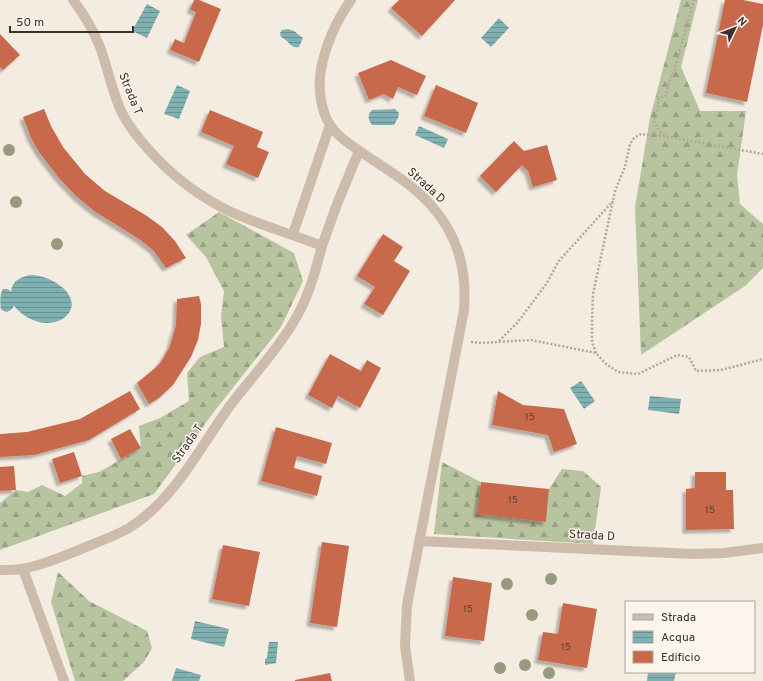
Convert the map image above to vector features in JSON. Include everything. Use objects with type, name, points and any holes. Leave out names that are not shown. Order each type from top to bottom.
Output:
[{"type":"street","name":"Strada T","points":[[72,0],[93,32],[100,47],[122,114],[132,130],[154,156],[172,173],[202,196],[232,212],[322,246]]},
{"type":"street","name":"Strada D","points":[[351,0],[334,28],[323,58],[320,75],[319,90],[322,104],[330,125],[343,139],[404,181],[422,196],[438,214],[450,233],[457,248],[465,282],[464,310],[459,341],[407,605],[405,646],[410,681]]},
{"type":"street","points":[[293,234],[330,125]]},
{"type":"street","name":"Strada T","points":[[0,570],[23,569],[55,559],[114,535],[129,528],[168,494],[230,407],[294,323],[310,287],[322,246],[337,204],[359,151]]},
{"type":"street","name":"Strada D","points":[[419,541],[693,554],[731,552],[763,548]]},
{"type":"street","points":[[23,569],[64,681]]},
{"type":"path","points":[[669,137],[659,131],[654,121],[658,107],[658,99],[666,96],[694,0]]},
{"type":"path","points":[[763,154],[669,137],[641,134],[634,138],[630,144],[625,167],[615,191],[593,294],[592,323],[592,342],[596,353],[606,364],[618,372],[638,374],[677,355],[689,357],[696,371],[721,370],[763,359]]},
{"type":"path","points":[[499,342],[517,323],[547,283],[558,262],[614,200]]},
{"type":"path","points":[[459,341],[482,343],[531,340],[596,353]]},
{"type":"green space","points":[[681,0],[698,0],[681,67],[700,111],[746,111],[737,175],[740,204],[763,224],[763,268],[745,286],[641,355],[635,207],[650,118]]},
{"type":"green space","points":[[219,212],[294,253],[303,281],[281,327],[213,413],[154,494],[0,550],[0,503],[16,490],[28,492],[42,485],[65,496],[82,483],[82,476],[99,472],[141,448],[139,426],[160,418],[189,401],[187,373],[200,357],[224,347],[221,317],[224,291],[206,257],[186,235]]},
{"type":"green space","points":[[442,462],[481,482],[478,511],[546,522],[549,489],[562,469],[583,471],[601,487],[593,544],[434,534]]},
{"type":"green space","points":[[58,572],[89,601],[147,631],[152,648],[144,662],[123,681],[75,681],[51,602]]},
{"type":"water","points":[[147,4],[160,11],[147,38],[132,31]]},
{"type":"water","points":[[499,18],[509,28],[491,47],[481,38]]},
{"type":"water","points":[[288,29],[294,31],[303,38],[299,47],[291,46],[284,38],[281,37],[280,33],[282,30]]},
{"type":"water","points":[[177,85],[190,91],[179,119],[164,114]]},
{"type":"water","points":[[395,109],[399,113],[394,125],[372,125],[369,114],[372,110]]},
{"type":"water","points":[[419,126],[448,139],[444,148],[415,135]]},
{"type":"water","points":[[32,275],[45,277],[56,283],[63,288],[70,297],[72,306],[68,314],[61,320],[51,323],[39,322],[26,317],[14,306],[7,312],[1,309],[0,302],[3,289],[8,289],[11,292],[13,284],[18,279]]},
{"type":"water","points":[[581,381],[595,401],[584,409],[570,388]]},
{"type":"water","points":[[650,396],[681,399],[679,414],[648,410]]},
{"type":"water","points":[[195,621],[229,629],[224,647],[191,639]]},
{"type":"water","points":[[269,642],[278,642],[276,663],[265,665],[265,659],[267,658]]},
{"type":"water","points":[[176,668],[201,675],[199,681],[172,681]]},
{"type":"water","points":[[648,673],[676,673],[674,681],[647,681]]},
{"type":"building","points":[[194,0],[199,0],[221,9],[199,62],[170,50],[175,39],[184,43],[196,12],[190,10]]},
{"type":"building","points":[[399,0],[455,0],[422,36],[391,8]]},
{"type":"building","points":[[725,0],[743,0],[763,4],[763,25],[747,102],[706,93]]},
{"type":"building","points":[[0,34],[20,55],[3,70],[0,67]]},
{"type":"building","points":[[391,60],[426,76],[417,95],[398,87],[393,99],[384,94],[369,100],[358,73]]},
{"type":"building","points":[[436,85],[478,103],[466,133],[424,116]]},
{"type":"building","points":[[44,109],[51,126],[63,147],[85,174],[105,191],[147,216],[162,227],[175,241],[186,258],[166,268],[153,250],[139,239],[94,211],[76,196],[58,177],[39,152],[31,138],[23,117]]},
{"type":"building","points":[[210,110],[263,132],[257,147],[269,152],[258,178],[226,164],[234,146],[201,132]]},
{"type":"building","points":[[514,141],[524,151],[547,145],[557,180],[533,187],[528,171],[522,165],[496,192],[480,176]]},
{"type":"building","points":[[383,234],[403,247],[394,261],[410,271],[383,315],[364,304],[375,287],[357,276]]},
{"type":"building","points":[[199,296],[201,304],[201,324],[198,340],[191,357],[173,385],[159,398],[149,404],[137,383],[161,362],[170,346],[176,325],[177,299]]},
{"type":"building","points":[[330,354],[361,371],[367,360],[381,368],[360,408],[338,396],[332,408],[308,395]]},
{"type":"building","points":[[130,391],[140,409],[89,440],[34,455],[0,457],[0,434],[27,432],[80,419]]},
{"type":"building","points":[[498,391],[523,405],[564,409],[577,444],[554,452],[548,435],[492,425]]},
{"type":"building","points":[[276,427],[332,443],[326,464],[297,456],[294,468],[322,476],[317,496],[261,481]]},
{"type":"building","points":[[130,429],[141,448],[121,459],[111,439]]},
{"type":"building","points":[[74,452],[82,476],[60,483],[52,459]]},
{"type":"building","points":[[14,466],[16,490],[0,491],[0,467]]},
{"type":"building","points":[[695,472],[726,472],[726,490],[733,490],[734,529],[686,530],[686,489],[695,488]]},
{"type":"building","points":[[481,482],[549,489],[546,522],[477,514]]},
{"type":"building","points":[[322,542],[349,546],[337,627],[310,623]]},
{"type":"building","points":[[223,545],[260,552],[249,606],[212,599]]},
{"type":"building","points":[[453,577],[492,583],[484,641],[445,636]]},
{"type":"building","points":[[563,603],[597,609],[587,668],[538,660],[543,632],[558,634]]},
{"type":"building","points":[[330,673],[332,681],[295,681],[295,680]]}]
